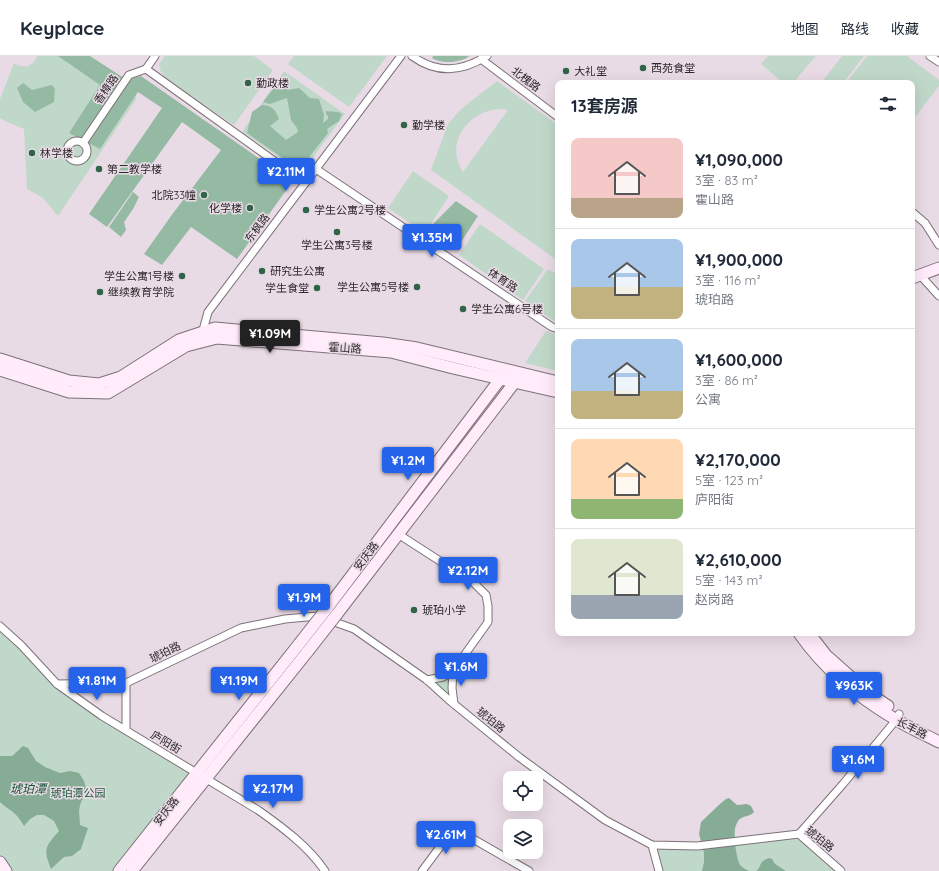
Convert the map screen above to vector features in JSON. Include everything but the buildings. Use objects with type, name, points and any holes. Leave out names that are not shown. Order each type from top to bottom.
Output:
[{"type":"main road","points":[[915,275],[939,262]]},
{"type":"main road","points":[[915,275],[939,268]]},
{"type":"main road","name":"霍山路","points":[[0,370],[69,392],[108,393],[215,328],[383,343],[417,348],[518,378],[555,391]]},
{"type":"main road","name":"霍山路","points":[[0,359],[69,381],[99,384],[120,377],[179,340],[202,337]]},
{"type":"main road","name":"安庆路","points":[[132,871],[201,776],[303,647],[328,607],[504,374]]},
{"type":"main road","name":"霍山路","points":[[518,378],[555,382]]},
{"type":"main road","name":"安庆路","points":[[303,647],[337,614],[518,378]]},
{"type":"main road","name":"长丰路","points":[[801,636],[808,646],[834,674],[864,700],[898,717],[939,734]]},
{"type":"main road","name":"长丰路","points":[[811,636],[826,655],[870,694],[898,717],[939,742]]},
{"type":"main road","name":"安庆路","points":[[119,871],[201,776]]},
{"type":"main road","points":[[0,862],[6,871]]},
{"type":"street","points":[[155,56],[146,69],[305,183]]},
{"type":"street","name":"东枫路","points":[[202,337],[208,312],[402,56]]},
{"type":"street","points":[[412,56],[426,65],[434,68],[445,69],[456,69],[484,58]]},
{"type":"street","points":[[930,56],[939,62]]},
{"type":"street","name":"北槐路","points":[[484,58],[555,115]]},
{"type":"street","name":"香樟路","points":[[82,143],[129,75],[146,69]]},
{"type":"street","name":"体育路","points":[[316,169],[555,327]]},
{"type":"street","points":[[915,215],[925,223],[939,245]]},
{"type":"street","points":[[915,275],[939,296]]},
{"type":"street","points":[[398,534],[474,583],[486,595],[488,622],[453,671],[443,677],[427,680]]},
{"type":"street","name":"琥珀路","points":[[126,683],[241,628],[285,619],[318,616],[354,629],[427,680],[519,757],[605,820],[652,845],[697,846],[799,834],[841,871]]},
{"type":"street","name":"庐阳街","points":[[0,626],[21,645],[57,684],[102,716],[258,810],[301,844],[326,871]]},
{"type":"street","points":[[453,671],[452,688],[454,704]]},
{"type":"street","points":[[57,684],[126,683],[126,730]]},
{"type":"street","points":[[799,834],[843,784],[898,717]]},
{"type":"street","points":[[422,871],[454,828],[529,871]]},
{"type":"street","points":[[652,845],[660,871]]},
{"type":"green space","points":[[37,56],[74,56],[137,98],[58,216],[43,198],[27,189],[24,129],[0,118],[0,99],[14,63],[21,66],[27,66],[33,63]]},
{"type":"green space","points":[[165,56],[254,56],[273,70],[234,125],[166,79],[160,70],[159,64]]},
{"type":"green space","points":[[294,56],[387,56],[349,107],[288,64]]},
{"type":"green space","points":[[768,56],[816,56],[796,80],[780,80],[761,64]]},
{"type":"green space","points":[[842,56],[864,56],[845,80],[823,80]]},
{"type":"green space","points":[[867,56],[907,56],[939,80],[939,86],[915,117],[915,80],[848,80]]},
{"type":"green space","points":[[284,71],[345,114],[305,168],[296,169],[242,132]]},
{"type":"green space","points":[[497,81],[555,123],[555,259],[431,170],[448,124],[461,109]],"holes":[[[500,109],[508,110],[463,172],[458,161],[456,150],[462,130],[469,122],[488,111]]]},
{"type":"green space","points":[[413,171],[449,196],[425,233],[388,208]]},
{"type":"green space","points":[[480,224],[544,269],[523,300],[459,255]]},
{"type":"green space","points":[[548,269],[555,273],[555,321],[525,301]]},
{"type":"green space","points":[[546,331],[555,334],[555,370],[525,363]]},
{"type":"green space","name":"琥珀潭公园","points":[[0,626],[57,684],[196,773],[119,871],[6,871],[0,862]]},
{"type":"green space","points":[[453,671],[454,704],[427,680]]},
{"type":"green space","points":[[799,834],[841,871],[659,871],[652,845],[697,846]]},
{"type":"shaded area","points":[[58,56],[90,56],[127,80],[141,76],[287,178],[287,189],[237,259],[191,227],[162,265],[144,254],[221,150],[182,122],[107,227],[89,214],[162,108],[138,92],[100,149],[69,133],[100,85]]},
{"type":"shaded area","points":[[433,56],[470,56],[454,62],[442,62],[432,58]]},
{"type":"shaded area","points":[[282,82],[288,90],[299,88],[310,98],[319,99],[324,115],[323,123],[328,119],[326,111],[338,112],[342,114],[339,121],[327,129],[328,133],[303,165],[294,166],[247,133],[252,112],[262,105],[269,106],[275,110],[279,119],[270,126],[286,140],[298,132],[291,120],[287,98],[270,104],[263,102],[277,84]]},
{"type":"shaded area","points":[[23,83],[32,90],[52,85],[55,89],[54,102],[35,112],[23,102],[17,88]]},
{"type":"shaded area","points":[[133,192],[139,197],[124,222],[126,230],[121,237],[109,227]]},
{"type":"shaded area","points":[[456,201],[478,216],[461,242],[449,246],[438,242],[440,230],[432,229],[433,224]]},
{"type":"water","name":"琥珀潭","points":[[23,746],[28,748],[36,761],[45,767],[60,773],[70,771],[79,773],[84,781],[87,792],[81,802],[79,810],[80,825],[88,828],[81,849],[72,856],[64,857],[51,869],[46,852],[48,845],[59,831],[54,821],[44,815],[37,815],[30,819],[24,826],[15,814],[0,802],[0,756],[12,756]]},
{"type":"water","points":[[729,798],[737,805],[747,804],[751,806],[754,812],[751,815],[740,819],[735,829],[735,843],[739,863],[749,871],[702,871],[704,853],[699,834],[701,822],[721,803]]},
{"type":"water","points":[[769,858],[786,871],[756,871],[763,861]]},
{"type":"place","name":"西苑食堂","points":[[643,68]]},
{"type":"place","name":"大礼堂","points":[[566,71]]},
{"type":"place","name":"勤政楼","points":[[248,83]]},
{"type":"place","name":"勤学楼","points":[[404,125]]},
{"type":"place","name":"林学楼","points":[[32,153]]},
{"type":"place","name":"第二教学楼","points":[[99,169]]},
{"type":"place","name":"北院33幢","points":[[204,195]]},
{"type":"place","name":"化学楼","points":[[250,208]]},
{"type":"place","name":"学生公寓2号楼","points":[[306,210]]},
{"type":"place","name":"学生公寓3号楼","points":[[337,232]]},
{"type":"place","name":"研究生公寓","points":[[262,271]]},
{"type":"place","name":"学生公寓1号楼","points":[[182,276]]},
{"type":"place","name":"学生公寓5号楼","points":[[417,287]]},
{"type":"place","name":"学生食堂","points":[[317,288]]},
{"type":"place","name":"继续教育学院","points":[[100,292]]},
{"type":"place","name":"学生公寓6号楼","points":[[463,309]]},
{"type":"place","name":"琥珀小学","points":[[414,610]]}]
